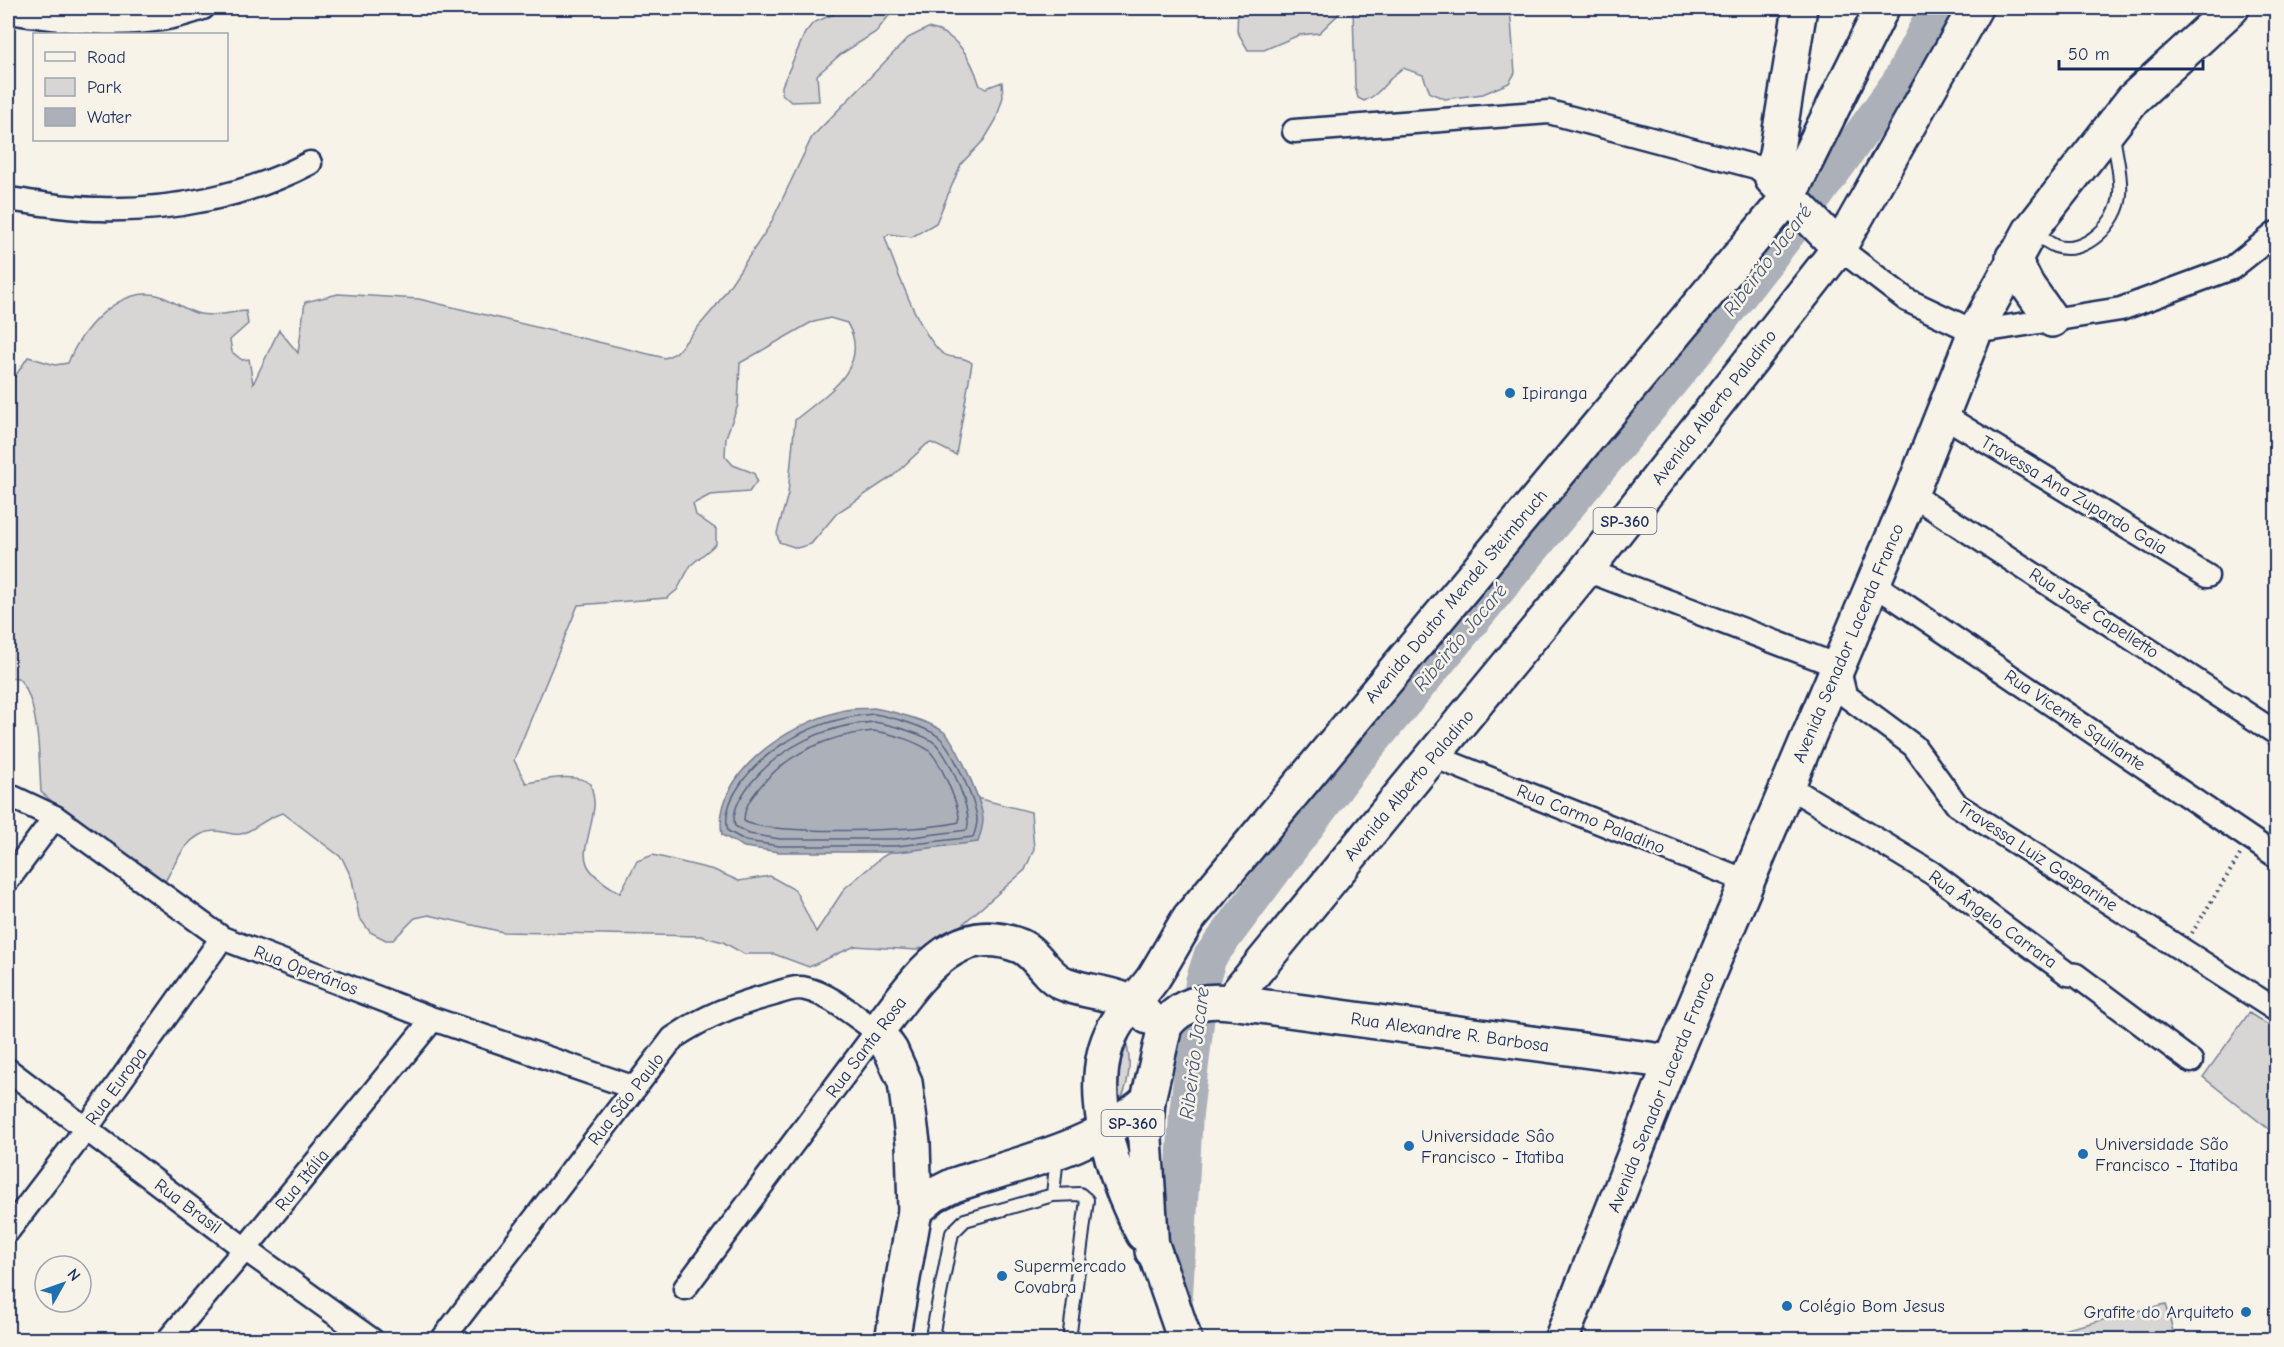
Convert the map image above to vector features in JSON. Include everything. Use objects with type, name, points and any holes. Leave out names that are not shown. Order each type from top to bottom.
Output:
[{"type":"main road","points":[[1800,8],[1786,193],[1835,243]]},
{"type":"main road","name":"Avenida Doutor Mendel Steimbruch","points":[[1152,1251],[1136,1220],[1105,1130],[1101,1100],[1102,1072],[1107,1044],[1114,1029],[1117,999],[1155,976],[1189,918],[1786,193],[1882,8]]},
{"type":"main road","name":"Avenida Alberto Paladino","points":[[1225,1001],[1433,756],[1586,570],[1835,243],[1975,8]]},
{"type":"main road","name":"Avenida Senador Lacerda Franco","points":[[1561,1340],[1671,1062],[1874,584],[1975,332],[2021,244],[2133,99],[2232,8]]},
{"type":"main road","points":[[2021,244],[2027,285],[2052,320]]},
{"type":"main road","name":"Rua Santa Rosa","points":[[877,1031],[928,967],[954,947],[975,940],[992,938],[1022,947],[1063,984],[1117,999]]},
{"type":"main road","name":"SP-360","points":[[1117,999],[1148,1018],[1150,1046],[1133,1160],[1137,1192],[1152,1251],[1185,1340]]},
{"type":"main road","name":"SP-360","points":[[1141,1107],[1165,1026],[1172,1016],[1183,1008],[1202,1001],[1225,1001]]},
{"type":"main road","name":"Rua Alexandre R. Barbosa","points":[[1225,1001],[1671,1062]]},
{"type":"main road","points":[[877,1031],[891,1051],[905,1082],[913,1143],[915,1211],[892,1340]]},
{"type":"main road","points":[[915,1211],[934,1195],[954,1185],[1058,1151],[1105,1130],[1141,1107]]},
{"type":"main road","points":[[913,1143],[928,1162],[954,1185]]},
{"type":"street","points":[[8,12],[84,23],[141,22],[185,14],[203,8]]},
{"type":"street","points":[[1294,131],[1549,112],[1756,167],[1786,193]]},
{"type":"street","points":[[8,199],[99,209],[148,207],[229,195],[310,163]]},
{"type":"street","points":[[1835,243],[1906,300],[1975,332],[2121,309],[2232,268],[2277,233]]},
{"type":"street","name":"Travessa Ana Zupardo Gaia","points":[[1941,414],[2207,576]]},
{"type":"street","name":"Rua José Capelletto","points":[[1911,494],[2277,733]]},
{"type":"street","points":[[1586,570],[1838,666]]},
{"type":"street","name":"Rua Vicente Squilante","points":[[1874,584],[2277,856]]},
{"type":"street","name":"Travessa Luiz Gasparine","points":[[1838,666],[1845,695],[1914,746],[1957,805],[2277,1011]]},
{"type":"street","name":"Rua Carmo Paladino","points":[[1433,756],[1749,882]]},
{"type":"street","name":"Rua Ângelo Carrara","points":[[1788,786],[1932,873],[2068,974],[2076,975],[2191,1061]]},
{"type":"street","name":"Rua Operários","points":[[8,795],[55,817],[222,938],[433,1018],[635,1088]]},
{"type":"street","points":[[8,880],[55,817]]},
{"type":"street","name":"Rua Europa","points":[[8,1231],[86,1129],[222,938]]},
{"type":"street","name":"Rua São Paulo","points":[[442,1340],[673,1038],[699,1020],[733,1005],[787,990],[804,988],[827,997],[877,1031]]},
{"type":"street","name":"Rua Itália","points":[[168,1340],[433,1018]]},
{"type":"street","name":"Rua Santa Rosa","points":[[685,1288],[877,1031]]},
{"type":"street","name":"Rua Brasil","points":[[8,1070],[245,1249],[372,1340]]},
{"type":"lane","points":[[2021,244],[2076,247],[2092,240],[2114,217],[2120,195],[2112,126]]},
{"type":"lane","points":[[1053,1195],[1058,1151]]},
{"type":"lane","points":[[939,1340],[933,1331],[952,1233],[956,1226],[965,1220],[1053,1195],[1080,1194],[1087,1200],[1069,1340]]},
{"type":"path","points":[[2182,949],[2250,839]]},
{"type":"green space","points":[[836,8],[895,8],[876,32],[841,54],[817,75],[819,101],[791,102],[782,94],[782,86],[805,33],[813,23],[834,14]]},
{"type":"green space","points":[[1238,8],[1345,8],[1319,33],[1299,35],[1264,50],[1248,50],[1237,31]]},
{"type":"green space","points":[[1353,8],[1510,8],[1515,73],[1509,83],[1483,94],[1445,99],[1430,93],[1423,75],[1403,68],[1364,101],[1358,98],[1355,87]]},
{"type":"green space","points":[[928,28],[947,35],[955,41],[973,66],[980,86],[986,88],[1002,82],[1003,97],[996,120],[984,140],[961,164],[936,223],[912,237],[889,234],[885,237],[909,299],[925,331],[942,353],[972,363],[956,455],[932,443],[927,444],[893,476],[837,513],[811,544],[797,548],[779,542],[777,533],[788,494],[795,420],[842,379],[850,366],[854,353],[853,339],[847,323],[830,318],[810,323],[740,363],[738,405],[726,437],[725,456],[733,465],[754,473],[757,481],[749,492],[710,495],[693,504],[696,515],[716,529],[716,544],[691,565],[677,590],[667,598],[578,605],[514,760],[526,783],[577,778],[591,784],[594,804],[586,847],[587,865],[593,873],[620,893],[637,861],[653,855],[714,870],[739,881],[770,876],[795,890],[816,932],[845,888],[882,857],[916,837],[965,795],[1031,812],[1034,849],[1025,870],[943,941],[916,950],[855,946],[809,967],[774,954],[744,954],[723,942],[701,936],[503,932],[429,915],[415,918],[393,940],[386,940],[370,932],[359,917],[352,879],[342,858],[283,813],[241,834],[220,831],[204,833],[184,849],[166,880],[156,884],[142,878],[41,792],[39,748],[31,701],[18,678],[8,678],[8,383],[12,381],[28,357],[55,365],[68,363],[81,337],[102,314],[115,304],[142,294],[157,295],[205,315],[246,311],[248,324],[230,340],[232,352],[242,360],[249,359],[253,384],[279,330],[298,353],[305,302],[338,294],[419,299],[665,358],[676,353],[716,306],[770,225],[812,137],[908,38]]},
{"type":"green space","points":[[2249,1013],[2276,1030],[2276,1135],[2203,1077]]},
{"type":"green space","points":[[1127,1046],[1128,1076],[1118,1104],[1117,1070]]},
{"type":"green space","points":[[2166,1304],[2175,1339],[2049,1339],[2047,1334]]},
{"type":"water","points":[[874,708],[930,724],[944,732],[949,738],[968,773],[979,801],[983,823],[978,842],[898,852],[779,852],[744,847],[722,835],[722,812],[729,791],[758,755],[799,727],[821,718],[845,710]]},
{"type":"waterway","name":"Ribeirão Jacaré","points":[[1175,1313],[1186,1113],[1202,982],[1210,957],[1354,764],[1697,351],[1799,220],[1899,81],[1936,8]]},
{"type":"place","name":"Ipiranga","points":[[1510,393]]},
{"type":"place","name":"Universidade Sâo Francisco - Itatiba","points":[[1409,1146]]},
{"type":"place","name":"Universidade São Francisco - Itatiba","points":[[2083,1154]]},
{"type":"place","name":"Supermercado Covabra","points":[[1002,1276]]},
{"type":"place","name":"Colégio Bom Jesus","points":[[1787,1306]]},
{"type":"place","name":"Grafite do Arquiteto","points":[[2246,1312]]}]
